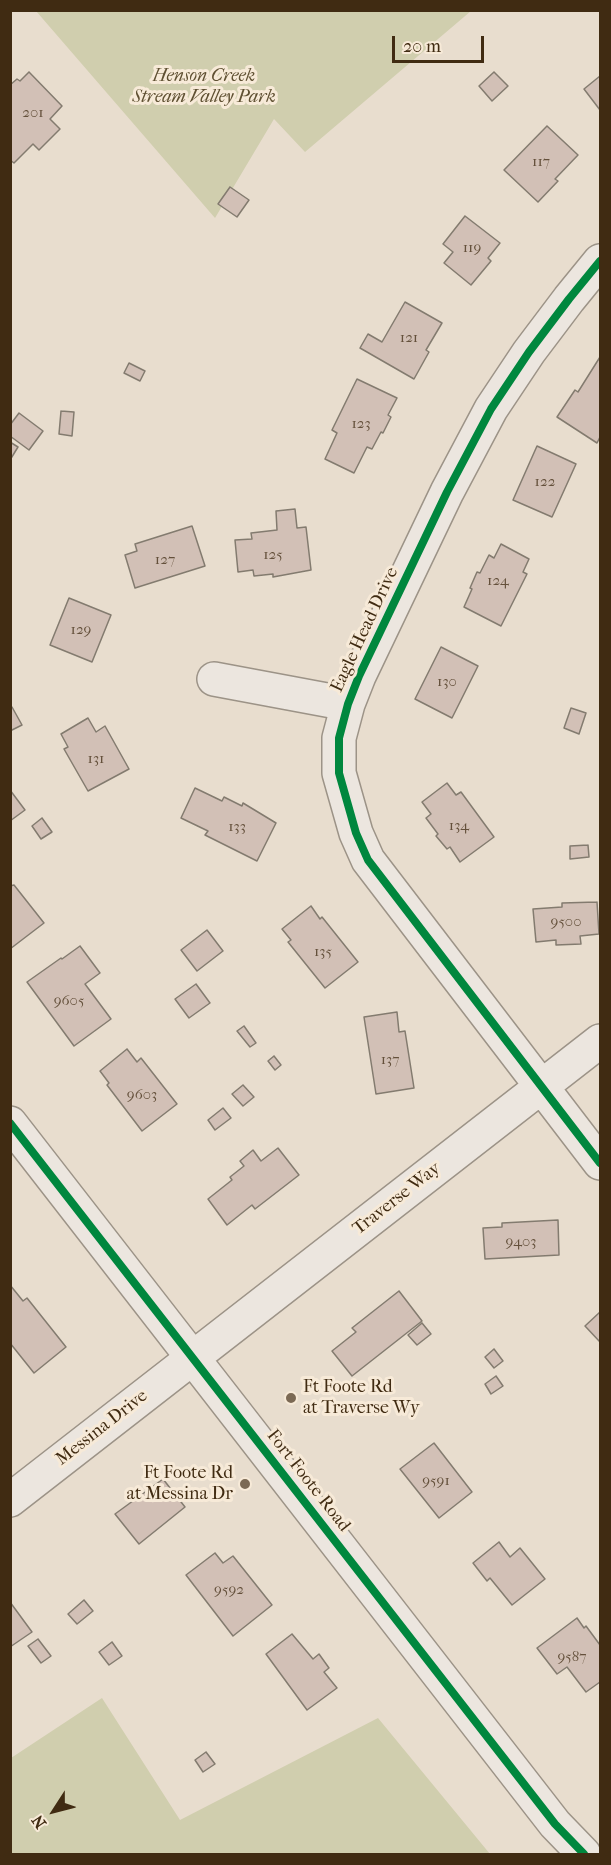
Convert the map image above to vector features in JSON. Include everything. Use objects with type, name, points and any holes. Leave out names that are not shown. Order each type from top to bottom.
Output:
[{"type":"street","name":"Eagle Head Drive","points":[[600,261],[530,352],[491,410],[428,531],[359,676],[348,704],[339,738],[339,773],[356,833],[368,860],[600,1163]]},
{"type":"street","points":[[214,678],[348,704]]},
{"type":"street","name":"Traverse Way","points":[[194,1357],[600,1041]]},
{"type":"street","name":"Fort Foote Road","points":[[10,1123],[555,1824],[584,1854]]},
{"type":"street","name":"Messina Drive","points":[[10,1500],[194,1357]]},
{"type":"green space","name":"Henson Creek Stream Valley Park","points":[[36,11],[471,11],[305,152],[274,119],[215,218]]},
{"type":"green space","points":[[102,1698],[180,1820],[378,1718],[490,1854],[11,1854],[11,1758]]},
{"type":"building","points":[[29,72],[62,106],[50,119],[60,129],[39,150],[33,144],[14,163],[10,160],[10,85],[17,79],[20,81]]},
{"type":"building","points":[[494,72],[508,86],[492,101],[479,86]]},
{"type":"building","points":[[600,76],[600,110],[584,89]]},
{"type":"building","points":[[547,126],[578,155],[555,179],[558,181],[538,202],[504,170]]},
{"type":"building","points":[[230,187],[249,200],[237,217],[218,204]]},
{"type":"building","points":[[465,216],[500,243],[488,258],[491,261],[471,285],[444,263],[453,252],[443,244]]},
{"type":"building","points":[[405,302],[442,323],[426,350],[429,352],[414,379],[360,348],[368,334],[382,342]]},
{"type":"building","points":[[600,357],[600,437],[597,443],[557,417],[575,390],[578,392]]},
{"type":"building","points":[[129,363],[145,371],[140,381],[124,373]]},
{"type":"building","points":[[357,379],[397,398],[388,415],[391,417],[383,433],[381,432],[372,449],[367,447],[354,473],[325,459],[337,433],[332,430]]},
{"type":"building","points":[[61,411],[74,412],[72,436],[59,434]]},
{"type":"building","points":[[19,413],[43,431],[29,450],[10,436],[10,425]]},
{"type":"building","points":[[10,442],[18,447],[10,460]]},
{"type":"building","points":[[537,446],[576,464],[552,517],[513,500]]},
{"type":"building","points":[[295,509],[297,528],[306,527],[311,570],[273,577],[273,574],[254,576],[253,570],[238,572],[235,540],[252,539],[251,533],[277,530],[276,511]]},
{"type":"building","points":[[192,526],[205,566],[135,588],[125,555],[137,551],[135,544]]},
{"type":"building","points":[[501,544],[529,559],[523,572],[527,574],[501,626],[464,607],[477,572],[480,573],[489,555],[494,558]]},
{"type":"building","points":[[69,598],[111,615],[92,662],[50,645]]},
{"type":"building","points":[[441,647],[478,666],[452,718],[415,699]]},
{"type":"building","points":[[12,707],[22,725],[10,731],[10,708]]},
{"type":"building","points":[[571,708],[586,713],[579,734],[564,728]]},
{"type":"building","points":[[88,718],[96,732],[105,726],[129,769],[88,791],[64,749],[68,747],[61,734]]},
{"type":"building","points":[[447,783],[456,795],[461,792],[494,837],[460,862],[450,847],[447,849],[436,836],[438,834],[426,818],[431,814],[422,802]]},
{"type":"building","points":[[195,788],[222,801],[224,797],[242,806],[243,803],[276,823],[257,861],[205,835],[208,831],[181,818]]},
{"type":"building","points":[[10,790],[25,810],[10,821]]},
{"type":"building","points":[[42,818],[52,832],[41,839],[32,826]]},
{"type":"building","points":[[588,845],[589,857],[570,859],[570,846]]},
{"type":"building","points":[[14,885],[44,923],[10,949],[10,886]]},
{"type":"building","points":[[597,902],[599,934],[580,936],[581,944],[556,945],[556,940],[536,942],[533,909],[562,907],[562,903]]},
{"type":"building","points":[[311,906],[358,962],[325,988],[288,942],[291,940],[282,929]]},
{"type":"building","points":[[207,930],[223,951],[197,971],[181,950]]},
{"type":"building","points":[[80,946],[100,973],[85,984],[111,1019],[74,1046],[27,982]]},
{"type":"building","points":[[196,984],[210,1003],[189,1018],[175,999]]},
{"type":"building","points":[[397,1012],[399,1032],[405,1031],[414,1088],[376,1094],[364,1017]]},
{"type":"building","points":[[244,1026],[256,1043],[250,1047],[237,1031]]},
{"type":"building","points":[[127,1049],[137,1062],[141,1058],[177,1104],[142,1131],[107,1085],[109,1083],[100,1071]]},
{"type":"building","points":[[274,1056],[281,1065],[275,1070],[268,1061]]},
{"type":"building","points":[[243,1085],[254,1097],[243,1106],[232,1094]]},
{"type":"building","points":[[223,1108],[231,1118],[215,1130],[208,1120]]},
{"type":"building","points":[[278,1148],[299,1175],[255,1209],[252,1205],[227,1225],[208,1199],[232,1180],[230,1177],[244,1166],[240,1161],[253,1150],[261,1161]]},
{"type":"building","points":[[558,1220],[559,1255],[485,1259],[483,1228],[502,1227],[502,1223]]},
{"type":"building","points":[[10,1285],[23,1301],[27,1298],[66,1347],[34,1373],[10,1343]]},
{"type":"building","points":[[399,1291],[422,1321],[352,1376],[332,1351],[356,1332],[352,1328]]},
{"type":"building","points":[[600,1312],[600,1342],[585,1326]]},
{"type":"building","points":[[422,1323],[431,1334],[417,1345],[408,1335]]},
{"type":"building","points":[[494,1349],[503,1361],[494,1368],[485,1357]]},
{"type":"building","points":[[496,1376],[503,1386],[491,1394],[485,1384]]},
{"type":"building","points":[[434,1443],[472,1492],[439,1518],[400,1469]]},
{"type":"building","points":[[163,1479],[185,1507],[139,1544],[115,1514]]},
{"type":"building","points":[[499,1542],[510,1557],[520,1548],[545,1579],[512,1605],[490,1578],[487,1581],[473,1563]]},
{"type":"building","points":[[215,1553],[223,1563],[233,1556],[272,1605],[233,1636],[186,1575]]},
{"type":"building","points":[[84,1600],[93,1611],[77,1624],[68,1614]]},
{"type":"building","points":[[10,1602],[32,1632],[10,1647]]},
{"type":"building","points":[[577,1618],[600,1645],[600,1682],[586,1692],[567,1667],[557,1674],[537,1648]]},
{"type":"building","points":[[292,1634],[313,1659],[319,1654],[329,1668],[324,1672],[337,1688],[307,1710],[266,1654]]},
{"type":"building","points":[[38,1639],[51,1656],[41,1663],[28,1646]]},
{"type":"building","points":[[112,1642],[122,1656],[109,1665],[99,1652]]},
{"type":"building","points":[[206,1752],[215,1764],[203,1772],[195,1760]]},
{"type":"cycle path","points":[[600,261],[529,352],[491,409],[447,492],[359,676],[348,704],[339,738],[339,773],[356,833],[368,860],[600,1163]]},
{"type":"cycle path","points":[[10,1123],[555,1824],[584,1854]]},
{"type":"place","name":"Ft Foote Rd at Traverse Wy","points":[[291,1398]]},
{"type":"place","name":"Ft Foote Rd at Messina Dr","points":[[245,1484]]}]
